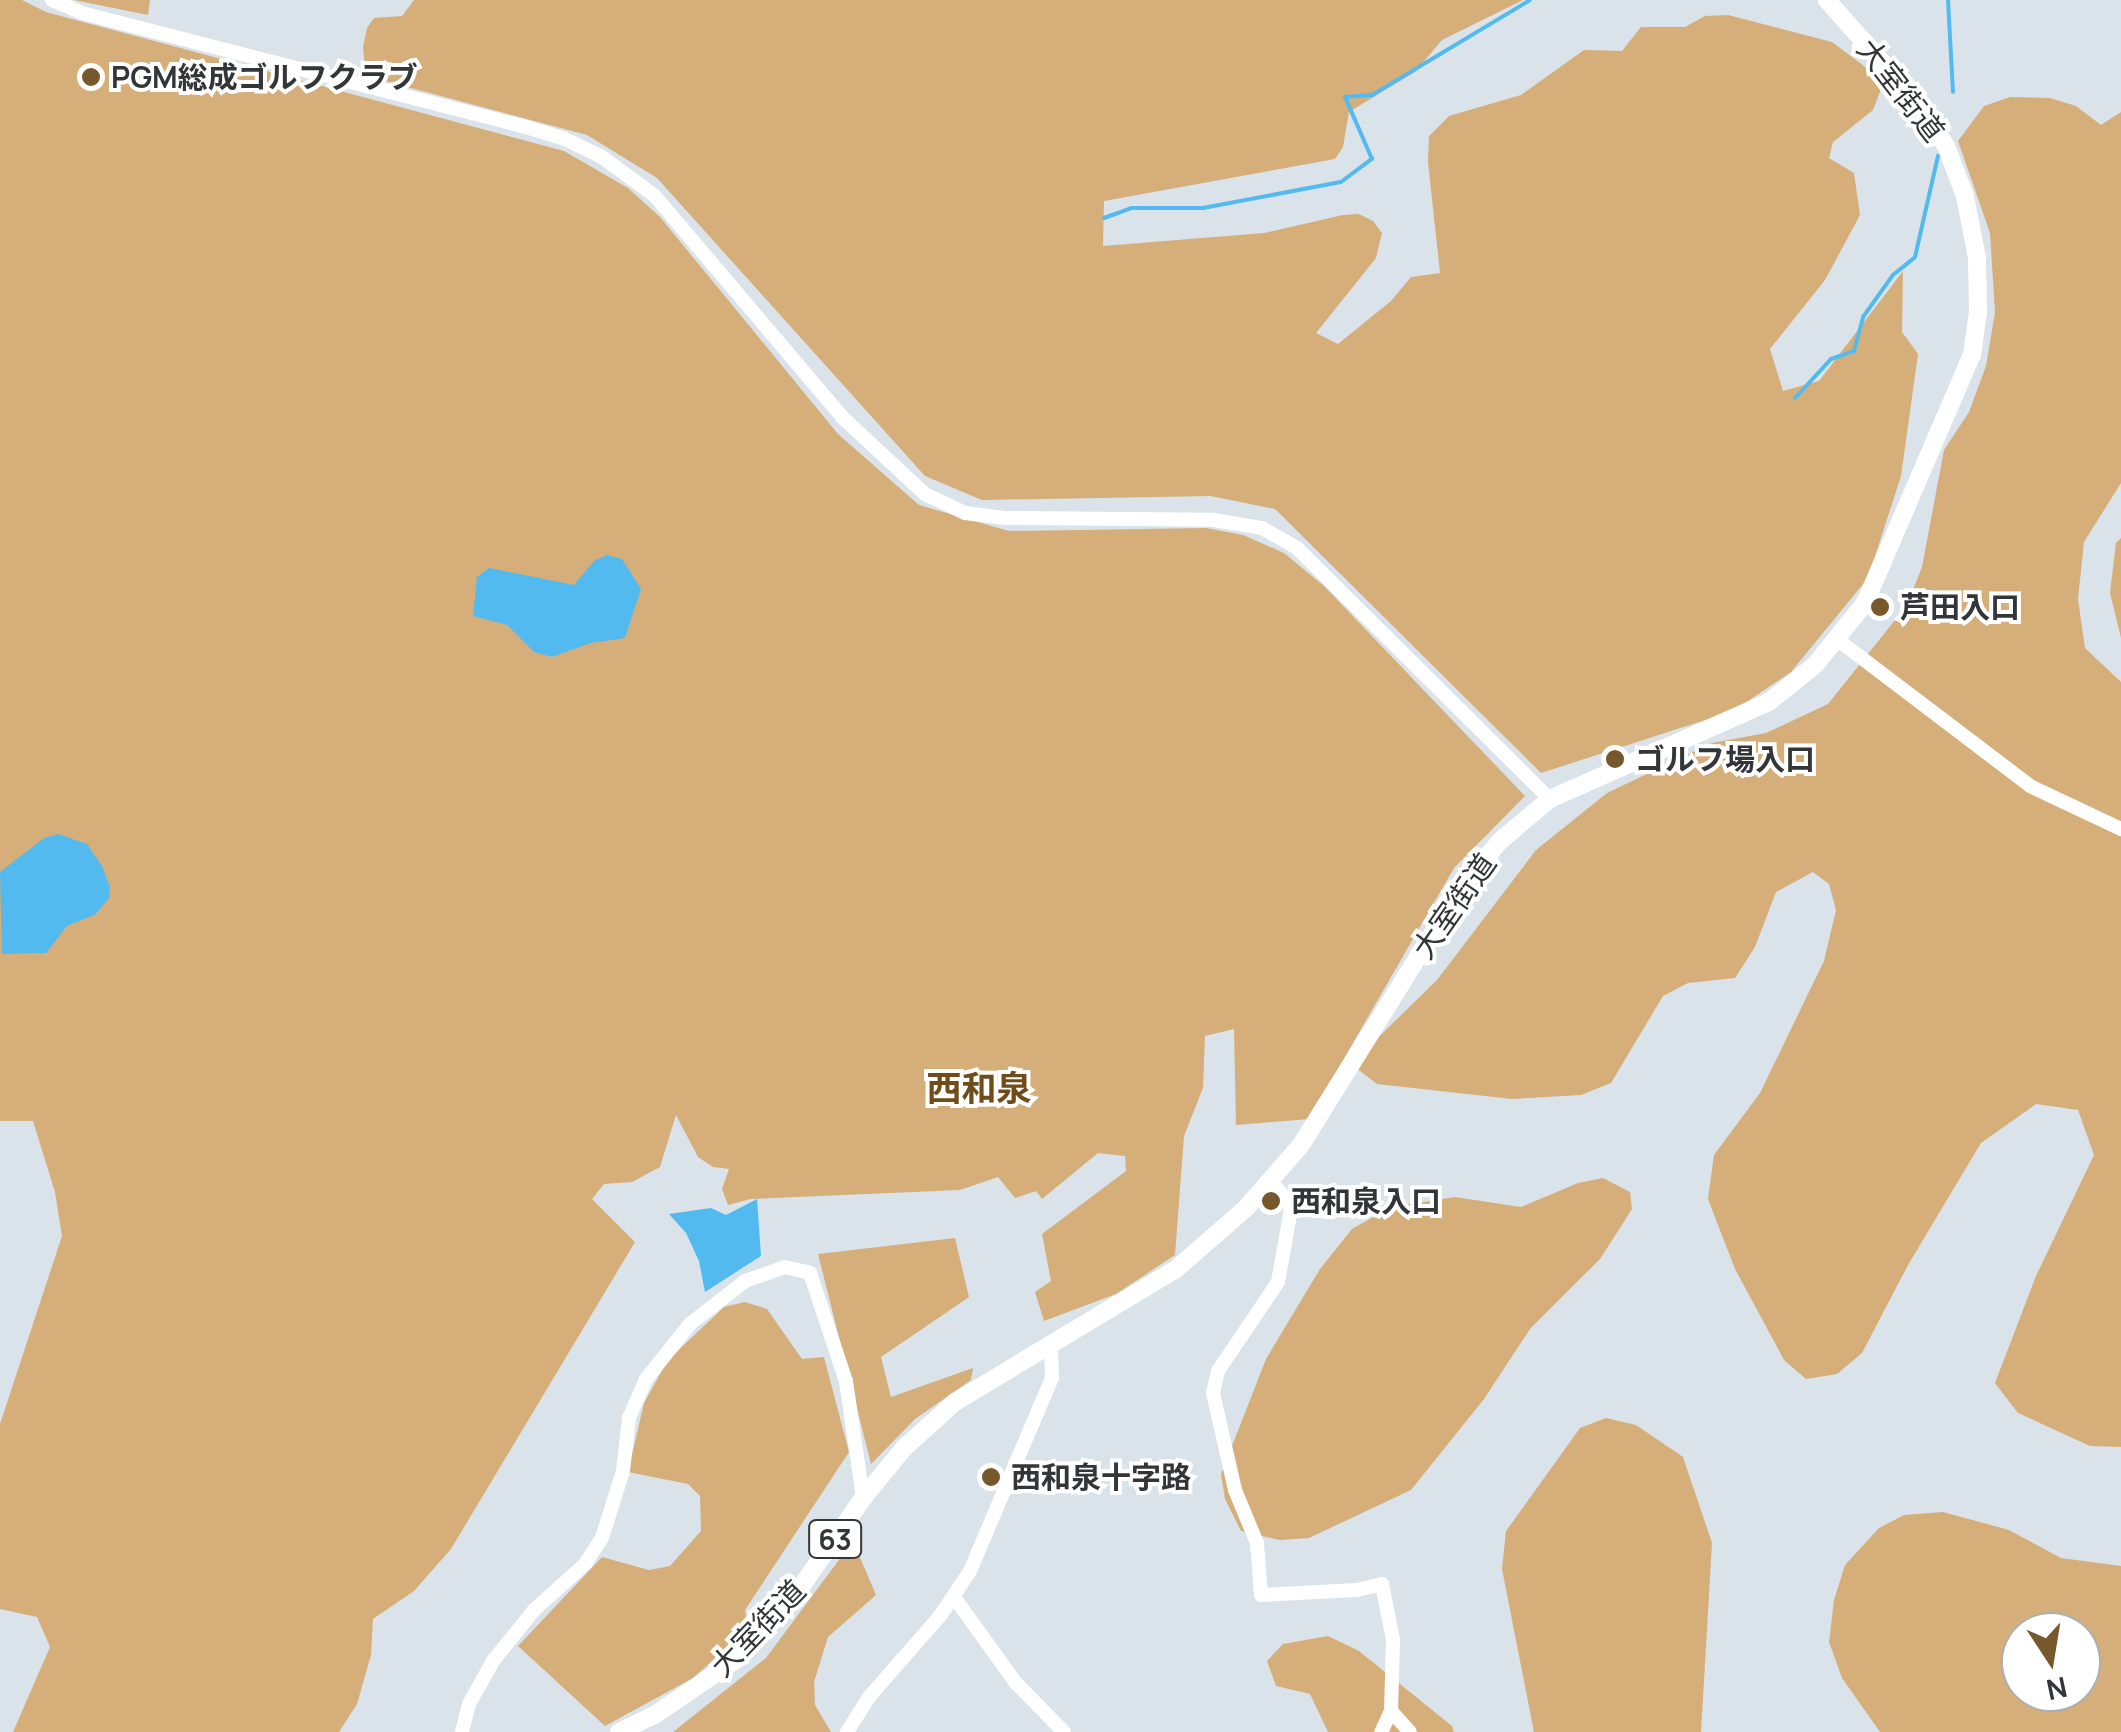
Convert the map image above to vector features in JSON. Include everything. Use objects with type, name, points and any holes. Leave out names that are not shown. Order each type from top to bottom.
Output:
[{"type":"main road","name":"大室街道","points":[[619,1732],[656,1714],[740,1656],[791,1601],[863,1498],[904,1448],[955,1402],[1175,1270],[1271,1182],[1342,1084],[1462,886],[1491,850],[1550,799],[1769,702],[1838,640],[1882,572],[1962,387],[1972,355],[1978,312],[1977,258],[1964,196],[1946,146],[1913,97],[1827,0]]},
{"type":"street","points":[[52,0],[82,13],[522,126],[602,157],[654,196],[842,418],[925,494],[966,512],[1006,518],[1214,520],[1262,528],[1298,548],[1550,799]]},
{"type":"street","points":[[1838,640],[2030,786],[2121,829]]},
{"type":"street","points":[[1271,1182],[1292,1210],[1278,1282],[1214,1382],[1235,1490],[1257,1543],[1262,1595],[1357,1590],[1382,1584],[1393,1640],[1392,1710],[1381,1732]]},
{"type":"street","points":[[462,1732],[469,1704],[494,1661],[534,1610],[585,1564],[602,1538],[623,1470],[629,1418],[646,1378],[690,1324],[744,1281],[786,1267],[810,1273],[846,1381],[863,1498]]},
{"type":"street","points":[[847,1732],[869,1697],[954,1597],[1034,1426],[1052,1378],[1050,1344]]},
{"type":"street","points":[[954,1597],[1015,1682],[1064,1732]]},
{"type":"street","points":[[1392,1710],[1410,1732]]},
{"type":"shaded area","name":"PGM総成ゴルフクラブ","points":[[0,0],[22,0],[46,12],[564,151],[628,188],[660,217],[838,434],[919,505],[1009,531],[1206,528],[1243,535],[1284,553],[1324,586],[1525,796],[1454,868],[1309,1119],[1236,1125],[1234,1029],[1205,1036],[1203,1088],[1184,1136],[1175,1255],[1116,1294],[1044,1321],[1035,1292],[1051,1281],[1042,1234],[1126,1171],[1125,1156],[1098,1153],[1042,1199],[1036,1191],[1015,1198],[998,1177],[960,1190],[751,1199],[728,1205],[722,1189],[729,1169],[713,1167],[698,1157],[676,1115],[660,1167],[632,1182],[604,1184],[592,1199],[635,1242],[451,1549],[414,1591],[373,1619],[371,1655],[357,1704],[339,1732],[13,1732],[50,1647],[37,1617],[0,1609],[0,1424],[62,1236],[55,1192],[33,1121],[0,1121]]},
{"type":"shaded area","points":[[74,0],[150,0],[148,15]]},
{"type":"shaded area","points":[[414,0],[1523,0],[1442,40],[1415,72],[1349,112],[1343,147],[1335,159],[1104,201],[1103,246],[1264,233],[1343,215],[1359,214],[1373,221],[1382,233],[1376,258],[1316,333],[1338,344],[1391,301],[1411,277],[1440,273],[1428,162],[1429,136],[1449,116],[1521,95],[1584,50],[1622,51],[1641,27],[1685,27],[1705,16],[1728,15],[1832,42],[1884,81],[1873,110],[1833,142],[1829,158],[1854,173],[1860,215],[1825,280],[1770,349],[1783,391],[1819,381],[1903,271],[1902,332],[1918,354],[1901,476],[1868,578],[1791,672],[1733,711],[1541,773],[1275,509],[1211,496],[982,500],[925,476],[657,178],[587,135],[366,76],[363,47],[367,28],[374,18],[402,16]]},
{"type":"shaded area","points":[[2010,97],[2050,98],[2076,106],[2101,125],[2121,112],[2121,483],[2084,542],[2078,599],[2085,648],[2121,682],[2121,1447],[2090,1446],[2018,1413],[1995,1383],[2036,1276],[2094,1155],[2078,1110],[2036,1104],[1981,1143],[1908,1265],[1862,1353],[1837,1374],[1806,1379],[1784,1360],[1735,1269],[1708,1199],[1714,1155],[1760,1093],[1824,961],[1836,910],[1829,884],[1813,872],[1776,892],[1755,947],[1735,978],[1688,983],[1663,996],[1611,1083],[1581,1095],[1512,1099],[1377,1084],[1351,1064],[1437,980],[1536,850],[1607,793],[1712,743],[1766,733],[1828,704],[1907,605],[1922,567],[1944,450],[1969,412],[1986,366],[1995,312],[1990,233],[1958,141],[1984,106]]},
{"type":"shaded area","points":[[2121,538],[2121,638],[2110,593],[2116,543]]},
{"type":"shaded area","points":[[1603,1178],[1630,1192],[1632,1209],[1600,1259],[1530,1329],[1484,1399],[1411,1490],[1309,1538],[1280,1540],[1241,1531],[1225,1499],[1221,1474],[1266,1359],[1320,1269],[1352,1229],[1391,1207],[1455,1197],[1521,1207],[1578,1183]]},
{"type":"shaded area","points":[[955,1238],[969,1297],[881,1357],[891,1397],[973,1368],[971,1380],[915,1419],[871,1464],[818,1254]]},
{"type":"shaded area","points":[[745,1302],[767,1309],[802,1359],[824,1357],[849,1452],[745,1610],[748,1629],[693,1678],[605,1726],[518,1646],[602,1557],[649,1570],[670,1566],[701,1531],[700,1496],[688,1484],[628,1472],[644,1403],[668,1360],[724,1307]]},
{"type":"shaded area","points":[[1606,1418],[1636,1425],[1683,1457],[1712,1543],[1701,1732],[1534,1732],[1502,1569],[1506,1531],[1580,1428]]},
{"type":"shaded area","points":[[1943,1512],[2009,1530],[2061,1558],[2121,1566],[2121,1732],[1880,1732],[1842,1678],[1829,1642],[1834,1600],[1845,1565],[1879,1528],[1904,1515]]},
{"type":"shaded area","points":[[853,1541],[876,1595],[828,1637],[814,1682],[815,1705],[831,1732],[673,1732],[766,1658]]},
{"type":"shaded area","points":[[1328,1636],[1359,1651],[1452,1726],[1454,1732],[1328,1732],[1310,1694],[1276,1686],[1267,1661],[1283,1644]]},
{"type":"water","points":[[607,555],[622,559],[641,589],[625,638],[591,643],[552,657],[534,652],[507,625],[473,616],[477,577],[489,568],[574,585],[594,561]]},
{"type":"water","points":[[58,834],[87,844],[102,866],[110,887],[109,898],[96,914],[67,926],[46,953],[2,954],[0,872],[44,838]]},
{"type":"water","points":[[757,1199],[761,1256],[705,1292],[699,1261],[686,1233],[669,1214],[711,1208],[726,1215]]},
{"type":"waterway","points":[[1104,218],[1131,208],[1203,208],[1341,182],[1372,159],[1345,97],[1372,95],[1530,0]]},
{"type":"waterway","points":[[1948,0],[1953,92]]},
{"type":"waterway","points":[[1795,398],[1831,359],[1854,351],[1863,317],[1893,275],[1915,257],[1938,156]]},
{"type":"place","name":"PGM総成ゴルフクラブ","points":[[91,77]]},
{"type":"place","name":"芦田入口","points":[[1880,607]]},
{"type":"place","name":"ゴルフ場入口","points":[[1615,759]]},
{"type":"place","name":"西和泉入口","points":[[1271,1201]]},
{"type":"place","name":"西和泉十字路","points":[[991,1477]]},
{"type":"district","name":"西和泉","points":[[979,1088]]}]
